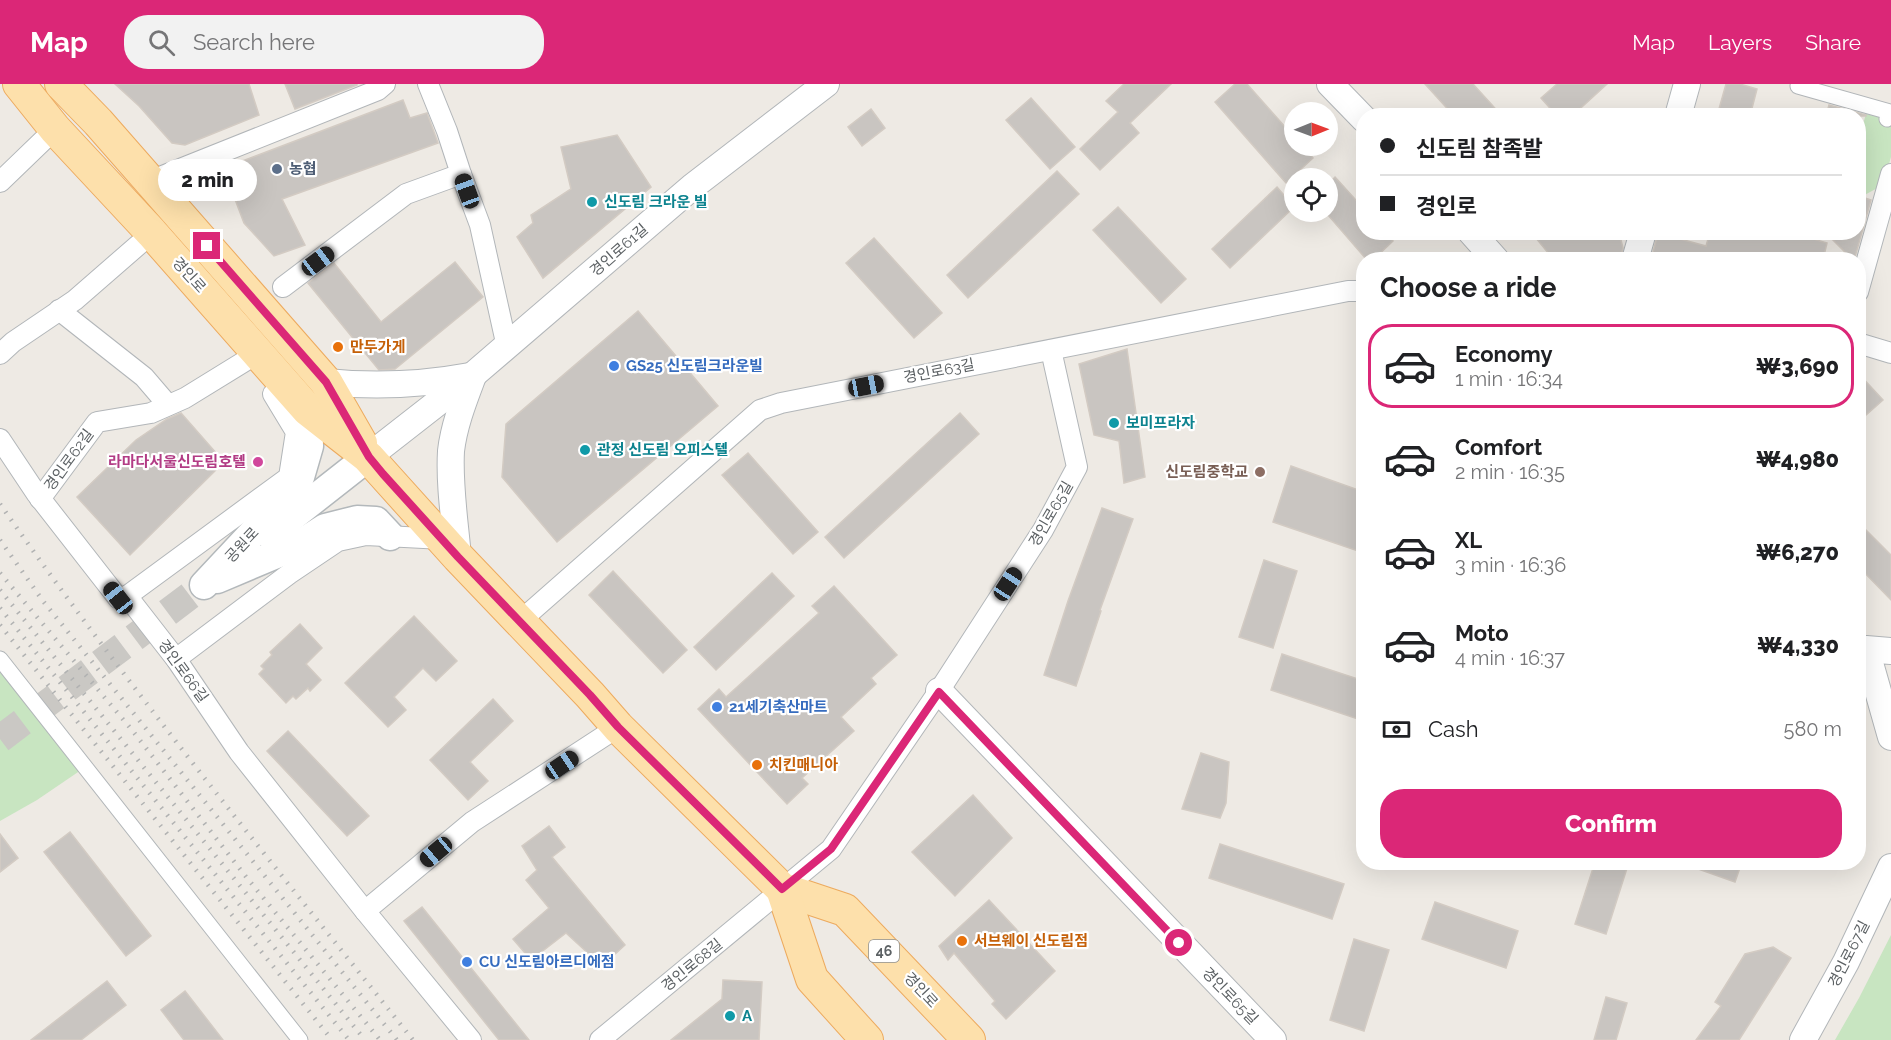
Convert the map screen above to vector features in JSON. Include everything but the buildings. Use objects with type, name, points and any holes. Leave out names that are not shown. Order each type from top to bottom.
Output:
[{"type":"main road","name":"경인로","points":[[61,84],[98,122],[326,382],[369,457]]},
{"type":"main road","name":"경인로","points":[[24,86],[55,129],[152,233],[308,410],[369,457],[450,548],[618,727],[782,889],[845,910],[969,1040]]},
{"type":"main road","name":"공원로","points":[[204,585],[279,506],[300,477],[309,446],[308,410]]},
{"type":"main road","points":[[204,585],[369,457]]},
{"type":"main road","points":[[204,585],[300,544],[326,528],[357,520],[376,521],[390,536]]},
{"type":"main road","name":"경인로","points":[[782,889],[812,979],[867,1040]]},
{"type":"street","points":[[150,181],[378,90],[385,84]]},
{"type":"street","points":[[428,84],[480,225],[507,347]]},
{"type":"street","name":"경인로61길","points":[[369,457],[507,347],[692,187],[826,84]]},
{"type":"street","points":[[1330,84],[1356,111]]},
{"type":"street","points":[[1680,108],[1687,84]]},
{"type":"street","points":[[1798,86],[1856,102],[1878,109],[1890,112],[1887,119],[1889,112],[1891,106]]},
{"type":"street","points":[[0,182],[55,129]]},
{"type":"street","points":[[283,287],[406,194],[461,174]]},
{"type":"street","points":[[1866,263],[1891,174]]},
{"type":"street","points":[[0,354],[13,342],[75,300],[152,233]]},
{"type":"street","points":[[1478,240],[1489,252]]},
{"type":"street","name":"경인로63길","points":[[519,622],[760,410],[781,403],[1356,291]]},
{"type":"street","points":[[59,310],[144,377],[168,405]]},
{"type":"street","points":[[1866,345],[1891,353]]},
{"type":"street","name":"경인로65길","points":[[782,889],[831,849],[939,692],[1043,530],[1077,467],[1051,350]]},
{"type":"street","name":"경인로62길","points":[[40,499],[97,422],[151,413],[185,398],[258,353]]},
{"type":"street","points":[[326,382],[389,386],[431,383],[473,375]]},
{"type":"street","points":[[176,658],[289,573],[338,541],[366,535],[390,536],[450,548],[452,450],[459,412],[473,375]]},
{"type":"street","points":[[127,596],[289,477],[296,432],[273,394],[285,384]]},
{"type":"street","name":"경인로66길","points":[[0,439],[40,499],[118,598],[127,596],[176,658],[239,752],[471,1040]]},
{"type":"street","points":[[1872,647],[1891,675]]},
{"type":"street","points":[[1872,647],[1891,737]]},
{"type":"street","points":[[0,659],[300,1040]]},
{"type":"street","name":"경인로65길","points":[[939,692],[1273,1040]]},
{"type":"street","points":[[365,911],[472,822],[618,727]]},
{"type":"street","name":"경인로67길","points":[[1803,1040],[1846,962],[1891,867]]},
{"type":"street","name":"경인로68길","points":[[600,1040],[782,889]]},
{"type":"green space","points":[[1866,114],[1891,120],[1891,157],[1883,185],[1866,194]]},
{"type":"green space","points":[[0,665],[84,768],[37,800],[0,821]]},
{"type":"green space","points":[[1891,935],[1891,1040],[1835,1040],[1859,998]]},
{"type":"tunnel","points":[[0,739],[204,585]]},
{"type":"railway","points":[[0,504],[150,708],[413,1040]]},
{"type":"railway","points":[[0,540],[43,601],[397,1040]]},
{"type":"railway","points":[[0,573],[132,730],[247,878],[380,1040]]},
{"type":"railway","points":[[0,590],[365,1040]]},
{"type":"railway","points":[[0,608],[349,1040]]},
{"type":"railway","points":[[0,625],[332,1040]]},
{"type":"place","name":"농협","points":[[277,169]]},
{"type":"place","name":"신도림 크라운 빌","points":[[592,202]]},
{"type":"place","name":"만두가게","points":[[338,347]]},
{"type":"place","name":"GS25 신도림크라운빌","points":[[614,366]]},
{"type":"place","name":"보미프라자","points":[[1114,423]]},
{"type":"place","name":"관정 신도림 오피스텔","points":[[585,450]]},
{"type":"place","name":"라마다서울신도림호텔","points":[[258,462]]},
{"type":"place","name":"신도림중학교","points":[[1260,472]]},
{"type":"place","name":"21세기축산마트","points":[[717,707]]},
{"type":"place","name":"치킨매니아","points":[[757,765]]},
{"type":"place","name":"서브웨이 신도림점","points":[[962,941]]},
{"type":"place","name":"CU 신도림아르디에점","points":[[467,962]]},
{"type":"place","name":"A","points":[[730,1016]]},
{"type":"route","points":[[207,246],[326,382],[369,457],[383,474],[618,727],[782,889],[831,849],[939,692],[1179,943]]}]
